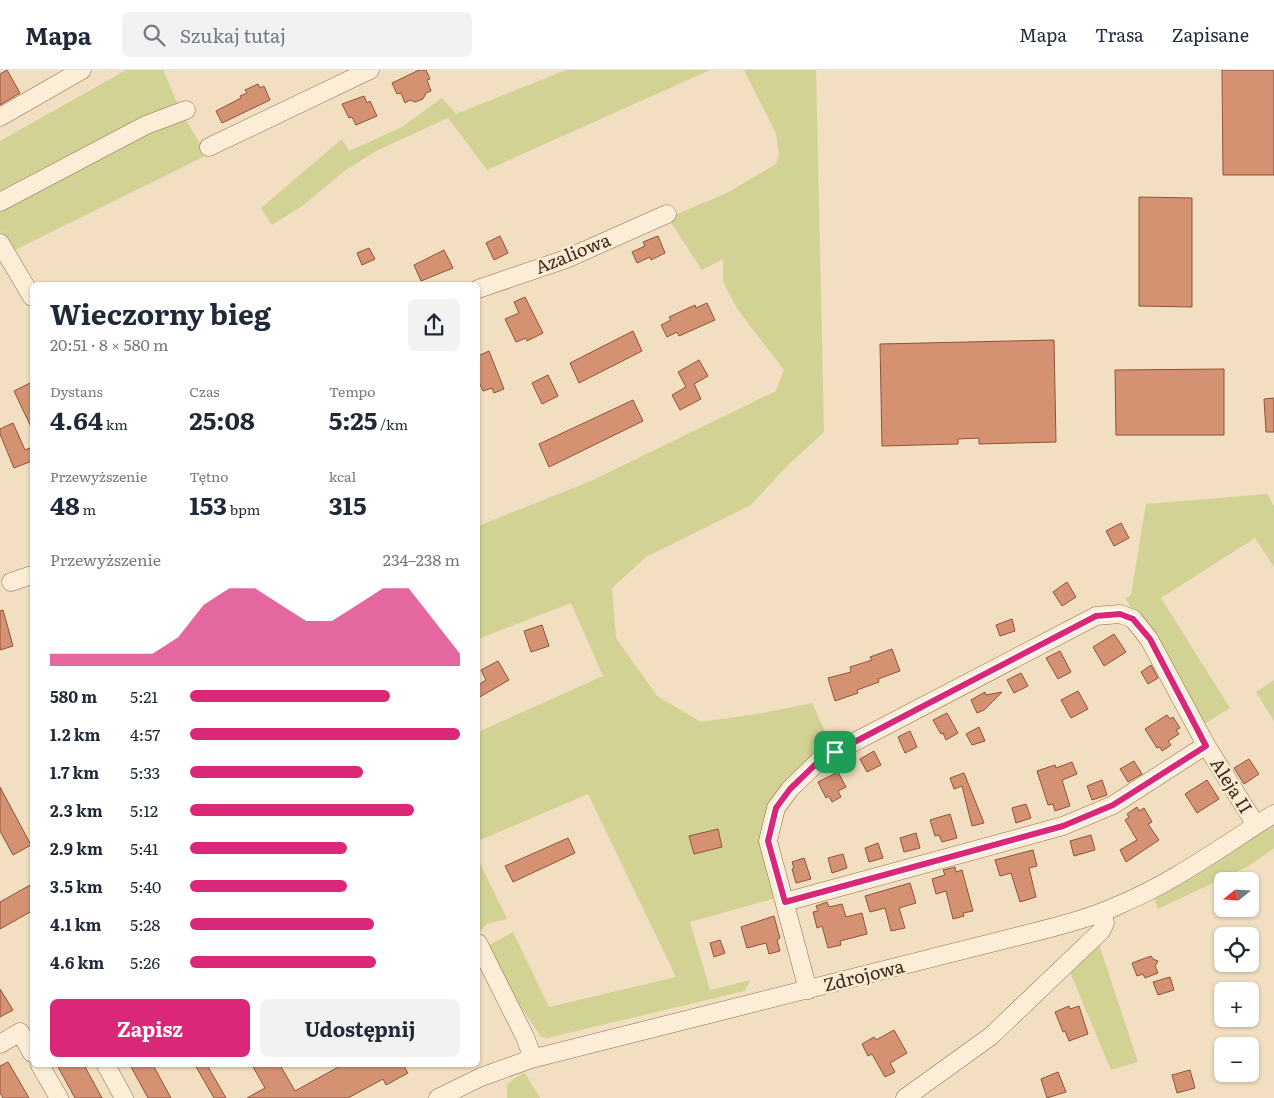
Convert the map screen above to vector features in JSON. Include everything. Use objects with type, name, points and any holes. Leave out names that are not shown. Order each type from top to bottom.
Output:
[{"type":"street","points":[[0,117],[82,70]]},
{"type":"street","points":[[209,147],[370,70]]},
{"type":"street","points":[[0,202],[146,125],[186,110]]},
{"type":"street","name":"Azaliowa","points":[[480,288],[566,259],[667,214]]},
{"type":"street","points":[[0,244],[30,294]]},
{"type":"street","points":[[11,582],[30,576]]},
{"type":"street","name":"Aleja II","points":[[808,990],[768,841],[776,808],[790,789],[820,760],[1096,616],[1120,614],[1133,619],[1150,639],[1206,746],[1256,825]]},
{"type":"street","points":[[785,902],[1063,826],[1113,805],[1206,746]]},
{"type":"street","name":"Zdrojowa","points":[[438,1098],[481,1077],[531,1059],[1069,923],[1102,912],[1152,889],[1274,814]]},
{"type":"street","points":[[905,1098],[990,1036],[1031,998],[1101,931],[1105,923],[1102,912]]},
{"type":"street","points":[[480,948],[525,1037],[531,1052],[531,1059]]},
{"type":"street","points":[[0,1044],[20,1032],[30,1050]]},
{"type":"street","points":[[41,1067],[59,1098]]},
{"type":"street","points":[[107,1067],[124,1098]]},
{"type":"green space","points":[[126,70],[163,70],[179,107],[0,195],[0,141]]},
{"type":"green space","points":[[566,70],[710,70],[487,170],[448,118],[376,151],[346,170],[302,206],[272,225],[261,208],[342,139],[349,151],[402,127],[442,98],[456,114]]},
{"type":"green space","points":[[744,70],[816,70],[824,432],[787,466],[751,505],[646,557],[612,588],[616,638],[657,696],[701,722],[757,714],[812,703],[832,747],[769,807],[776,898],[690,922],[710,990],[750,980],[745,991],[547,1038],[541,1037],[482,949],[513,932],[549,1007],[676,977],[588,794],[480,840],[480,731],[603,676],[571,603],[480,638],[480,525],[591,481],[776,391],[784,370],[738,310],[723,282],[723,259],[702,270],[668,218],[727,193],[776,164],[779,153],[776,133]]},
{"type":"green space","points":[[184,117],[207,155],[13,251],[0,230],[0,208],[149,131]]},
{"type":"green space","points":[[1267,494],[1274,506],[1274,567],[1255,538],[1161,598],[1230,708],[1203,725],[1125,598],[1131,595],[1146,504]]},
{"type":"green space","points":[[1274,680],[1274,721],[1256,692]]},
{"type":"green space","points":[[1274,826],[1274,848],[1249,866],[1236,872],[1214,872],[1214,883],[1158,909],[1154,898]]},
{"type":"green space","points":[[480,863],[507,919],[487,924],[480,931]]},
{"type":"green space","points":[[1099,944],[1138,1062],[1111,1070],[1070,972]]},
{"type":"green space","points":[[525,1073],[540,1098],[507,1098],[507,1084]]},
{"type":"building","points":[[7,70],[20,93],[0,105],[0,74]]},
{"type":"building","points":[[419,70],[426,70],[430,79],[427,80],[431,91],[426,93],[423,99],[415,102],[410,100],[405,103],[401,93],[397,94],[392,83]]},
{"type":"building","points":[[1222,70],[1274,70],[1274,175],[1223,175]]},
{"type":"building","points":[[258,84],[260,88],[264,86],[270,100],[222,123],[216,111],[241,98],[240,96],[247,93],[245,90]]},
{"type":"building","points":[[364,96],[367,103],[370,101],[377,116],[356,125],[352,117],[349,118],[342,104]]},
{"type":"building","points":[[1139,197],[1192,198],[1192,307],[1139,306]]},
{"type":"building","points":[[500,236],[508,253],[494,260],[486,243]]},
{"type":"building","points":[[658,236],[665,253],[651,260],[650,257],[637,263],[632,252],[645,246],[643,242]]},
{"type":"building","points":[[369,248],[375,259],[362,265],[357,253]]},
{"type":"building","points":[[444,250],[453,268],[421,281],[414,265]]},
{"type":"building","points":[[525,297],[543,333],[527,341],[526,338],[516,342],[505,319],[519,313],[514,302]]},
{"type":"building","points":[[707,303],[715,320],[679,336],[677,332],[667,337],[661,325],[671,320],[669,317],[695,305],[696,308]]},
{"type":"building","points":[[633,331],[642,351],[579,383],[570,363]]},
{"type":"building","points":[[1054,340],[1056,442],[979,444],[979,438],[958,439],[958,444],[882,446],[880,344]]},
{"type":"building","points":[[489,351],[504,389],[494,393],[492,388],[483,391],[480,384],[480,355]]},
{"type":"building","points":[[699,360],[708,376],[694,384],[701,399],[680,410],[672,395],[686,387],[678,372]]},
{"type":"building","points":[[1224,369],[1224,435],[1116,435],[1115,370]]},
{"type":"building","points":[[548,375],[558,396],[542,404],[532,383]]},
{"type":"building","points":[[30,383],[30,425],[14,391]]},
{"type":"building","points":[[1274,398],[1274,432],[1266,432],[1264,399]]},
{"type":"building","points":[[633,400],[643,421],[549,467],[539,444]]},
{"type":"building","points":[[13,423],[25,450],[30,448],[30,462],[14,468],[0,434],[0,429]]},
{"type":"building","points":[[1121,523],[1129,538],[1114,546],[1106,531]]},
{"type":"building","points":[[1067,582],[1076,597],[1062,606],[1053,592]]},
{"type":"building","points":[[3,610],[13,646],[0,650],[0,611]]},
{"type":"building","points":[[1012,619],[1015,631],[1000,636],[996,625]]},
{"type":"building","points":[[542,625],[549,646],[531,652],[524,631]]},
{"type":"building","points":[[1114,634],[1126,652],[1104,666],[1093,647]]},
{"type":"building","points":[[892,649],[900,671],[878,679],[879,682],[857,690],[858,693],[835,701],[828,678],[851,672],[850,667],[872,660],[870,657]]},
{"type":"building","points":[[1060,651],[1071,672],[1058,679],[1046,658]]},
{"type":"building","points":[[498,661],[509,680],[480,697],[480,684],[486,680],[481,670]]},
{"type":"building","points":[[1151,665],[1158,678],[1148,684],[1141,672]]},
{"type":"building","points":[[1021,673],[1028,686],[1014,693],[1007,680]]},
{"type":"building","points":[[1078,691],[1088,709],[1071,718],[1061,700]]},
{"type":"building","points":[[985,692],[986,695],[1002,692],[984,710],[977,713],[971,700]]},
{"type":"building","points":[[947,713],[958,733],[946,740],[933,720]]},
{"type":"building","points":[[1167,715],[1170,719],[1173,717],[1180,728],[1176,730],[1179,734],[1168,741],[1171,745],[1162,751],[1160,747],[1157,748],[1145,729]]},
{"type":"building","points":[[979,727],[985,741],[972,745],[966,734]]},
{"type":"building","points":[[910,731],[917,747],[905,753],[898,737]]},
{"type":"building","points":[[874,751],[881,765],[867,772],[860,759]]},
{"type":"building","points":[[1249,759],[1259,774],[1244,784],[1234,768]]},
{"type":"building","points":[[1134,761],[1142,774],[1128,782],[1120,769]]},
{"type":"building","points":[[1072,762],[1077,774],[1062,780],[1070,806],[1055,811],[1053,804],[1048,805],[1037,771],[1055,765],[1056,768]]},
{"type":"building","points":[[838,772],[846,787],[838,791],[841,797],[832,802],[829,796],[826,798],[818,782]]},
{"type":"building","points":[[964,773],[984,823],[972,826],[962,786],[954,789],[950,778]]},
{"type":"building","points":[[1102,780],[1107,795],[1092,800],[1087,786]]},
{"type":"building","points":[[1207,780],[1219,799],[1197,813],[1185,794]]},
{"type":"building","points":[[0,787],[30,846],[13,855],[0,831]]},
{"type":"building","points":[[1026,804],[1031,818],[1016,823],[1012,808]]},
{"type":"building","points":[[1137,807],[1139,811],[1144,808],[1152,822],[1148,824],[1159,840],[1126,862],[1120,850],[1137,840],[1125,820],[1129,817],[1127,814]]},
{"type":"building","points":[[950,814],[957,838],[942,842],[939,835],[935,836],[930,820]]},
{"type":"building","points":[[718,829],[722,847],[694,854],[689,836]]},
{"type":"building","points":[[916,833],[920,848],[904,852],[900,838]]},
{"type":"building","points":[[1091,835],[1095,850],[1074,856],[1070,841]]},
{"type":"building","points":[[568,838],[575,853],[513,882],[505,866]]},
{"type":"building","points":[[878,843],[883,858],[869,862],[865,848]]},
{"type":"building","points":[[1033,850],[1037,866],[1029,868],[1036,897],[1020,902],[1011,873],[1000,876],[995,860]]},
{"type":"building","points":[[843,854],[847,868],[832,873],[828,858]]},
{"type":"building","points":[[804,858],[811,879],[796,883],[792,862]]},
{"type":"building","points":[[955,867],[956,872],[962,870],[973,911],[963,913],[964,916],[953,919],[946,891],[936,894],[932,879],[945,875],[943,870]]},
{"type":"building","points":[[910,883],[916,903],[899,908],[905,928],[891,931],[885,908],[870,912],[865,896]]},
{"type":"building","points":[[30,885],[30,912],[0,929],[0,902]]},
{"type":"building","points":[[827,902],[829,907],[842,904],[846,917],[862,913],[867,934],[840,941],[841,945],[828,948],[822,926],[817,928],[813,912],[818,911],[816,906]]},
{"type":"building","points":[[774,916],[780,938],[777,940],[780,951],[769,954],[766,943],[747,948],[741,927]]},
{"type":"building","points":[[720,940],[725,953],[714,957],[710,943]]},
{"type":"building","points":[[1151,956],[1158,961],[1155,966],[1158,973],[1145,978],[1143,974],[1137,976],[1132,963]]},
{"type":"building","points":[[1170,977],[1174,990],[1158,995],[1153,982]]},
{"type":"building","points":[[0,989],[13,1010],[0,1017]]},
{"type":"building","points":[[1069,1006],[1070,1009],[1079,1006],[1088,1034],[1069,1041],[1055,1012]]},
{"type":"building","points":[[894,1030],[907,1053],[890,1063],[895,1072],[885,1077],[872,1054],[868,1056],[862,1044],[874,1037],[876,1040]]},
{"type":"building","points":[[8,1062],[29,1098],[3,1098],[0,1093],[0,1066]]},
{"type":"building","points":[[58,1067],[85,1067],[102,1098],[75,1098]]},
{"type":"building","points":[[131,1067],[154,1067],[171,1098],[148,1098]]},
{"type":"building","points":[[196,1067],[208,1067],[226,1098],[214,1098]]},
{"type":"building","points":[[253,1067],[281,1067],[295,1091],[338,1067],[404,1067],[408,1073],[386,1085],[383,1079],[348,1098],[247,1098],[265,1088]]},
{"type":"building","points":[[1190,1070],[1195,1088],[1177,1093],[1172,1075]]},
{"type":"building","points":[[1058,1072],[1066,1092],[1047,1098],[1041,1079]]},
{"type":"route","points":[[1120,614],[1133,619],[1150,639],[1206,746],[1113,805],[1063,826],[785,902],[768,841],[776,808],[790,789],[820,760],[835,752],[1096,616],[1120,614]]}]
